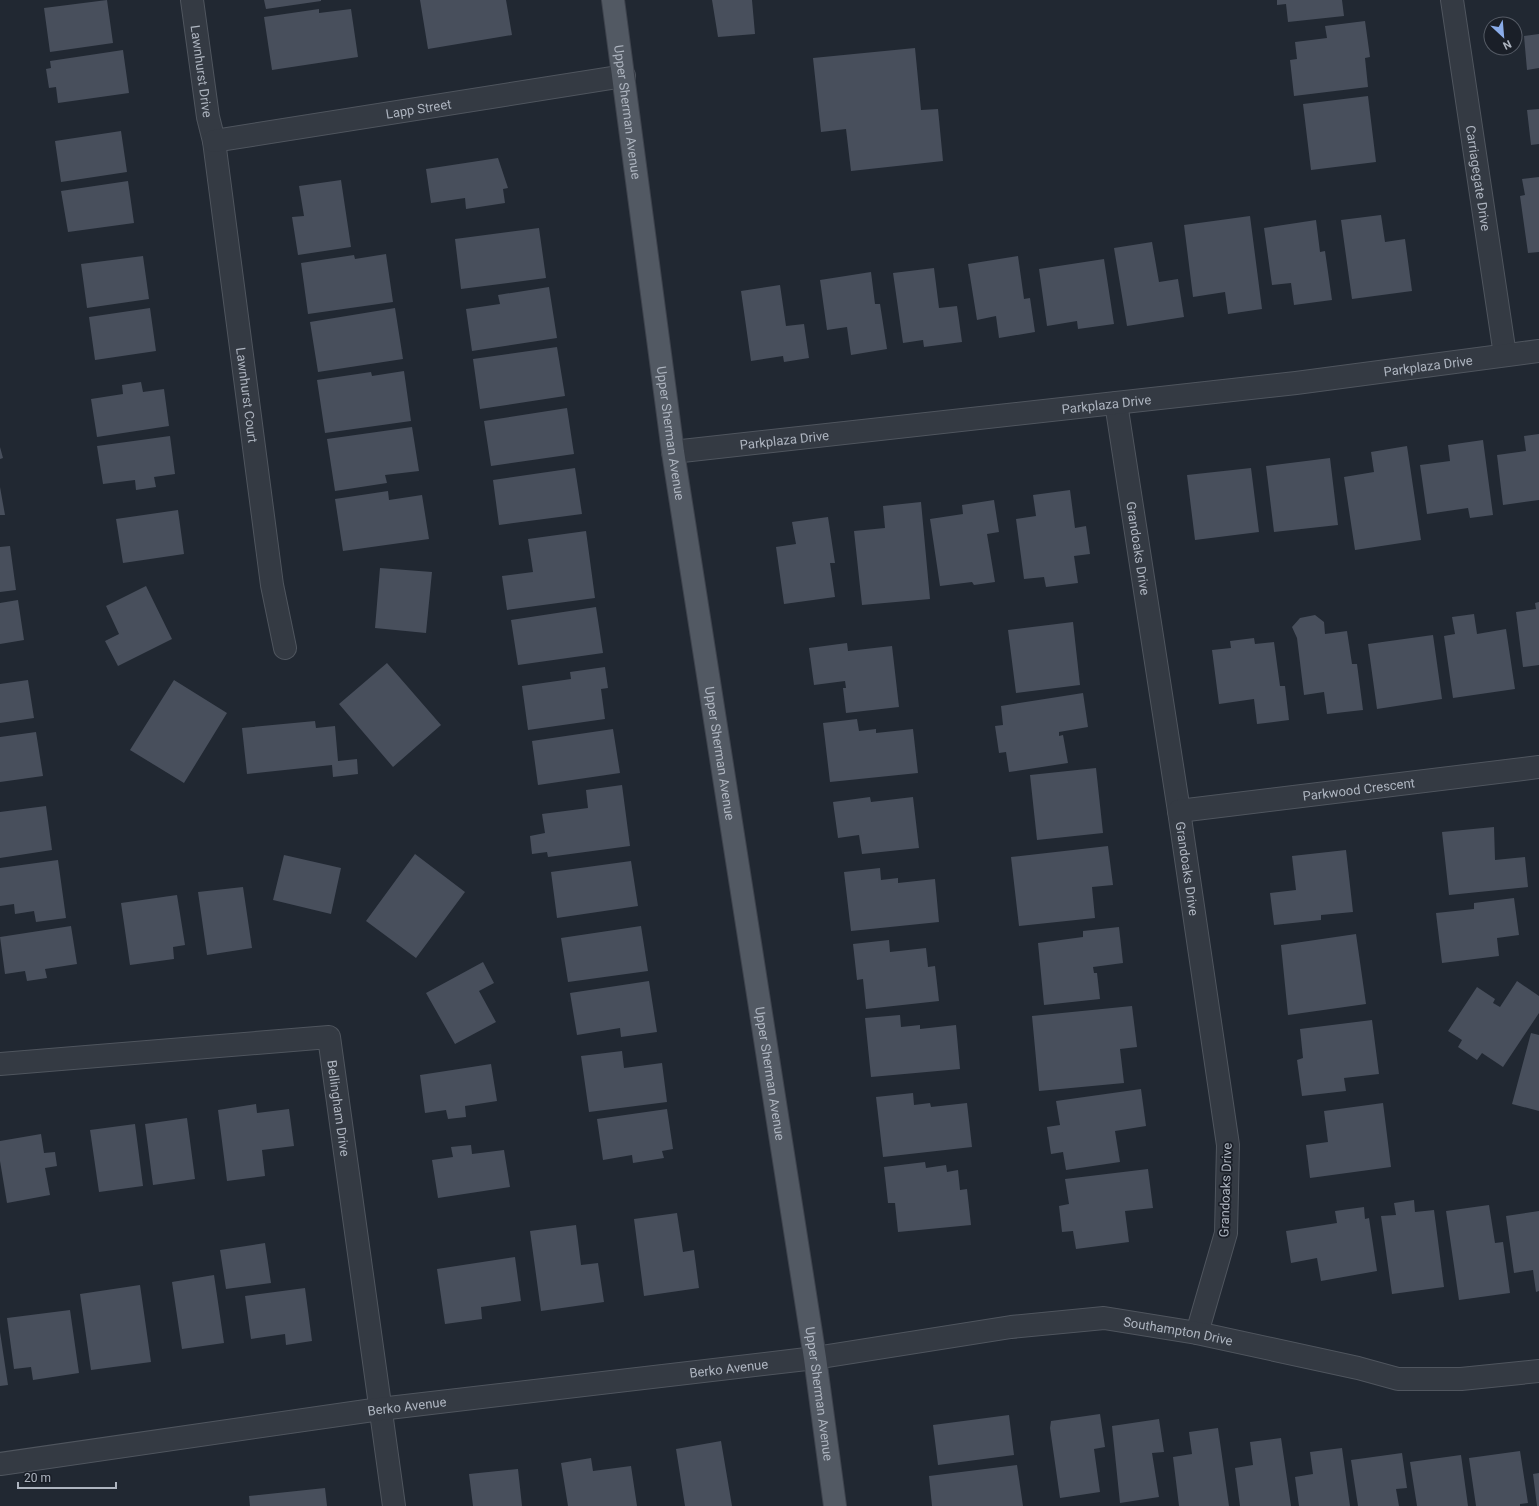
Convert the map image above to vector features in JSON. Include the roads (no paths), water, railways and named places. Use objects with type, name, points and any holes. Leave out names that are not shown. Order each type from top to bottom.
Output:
[{"type":"main road","name":"Upper Sherman Avenue","points":[[613,0],[673,452],[815,1358],[835,1506]]},
{"type":"street","name":"Lawnhurst Drive","points":[[192,0],[208,117],[214,141]]},
{"type":"street","name":"Carriagegate Drive","points":[[1452,0],[1504,355]]},
{"type":"street","name":"Lapp Street","points":[[214,141],[624,76]]},
{"type":"street","name":"Lawnhurst Court","points":[[214,141],[272,585],[285,648]]},
{"type":"street","name":"Parkplaza Drive","points":[[673,452],[1296,383],[1539,351]]},
{"type":"street","name":"Grandoaks Drive","points":[[1116,403],[1179,811],[1228,1146],[1226,1233],[1197,1333]]},
{"type":"street","name":"Parkwood Crescent","points":[[1179,811],[1539,767]]},
{"type":"street","name":"Bellingham Drive","points":[[0,1064],[329,1037],[394,1506]]},
{"type":"street","name":"Southampton Drive","points":[[815,1358],[1011,1327],[1104,1318],[1197,1333],[1358,1368],[1398,1379],[1461,1379],[1539,1371]]},
{"type":"street","name":"Berko Avenue","points":[[0,1464],[380,1409],[815,1358]]}]
